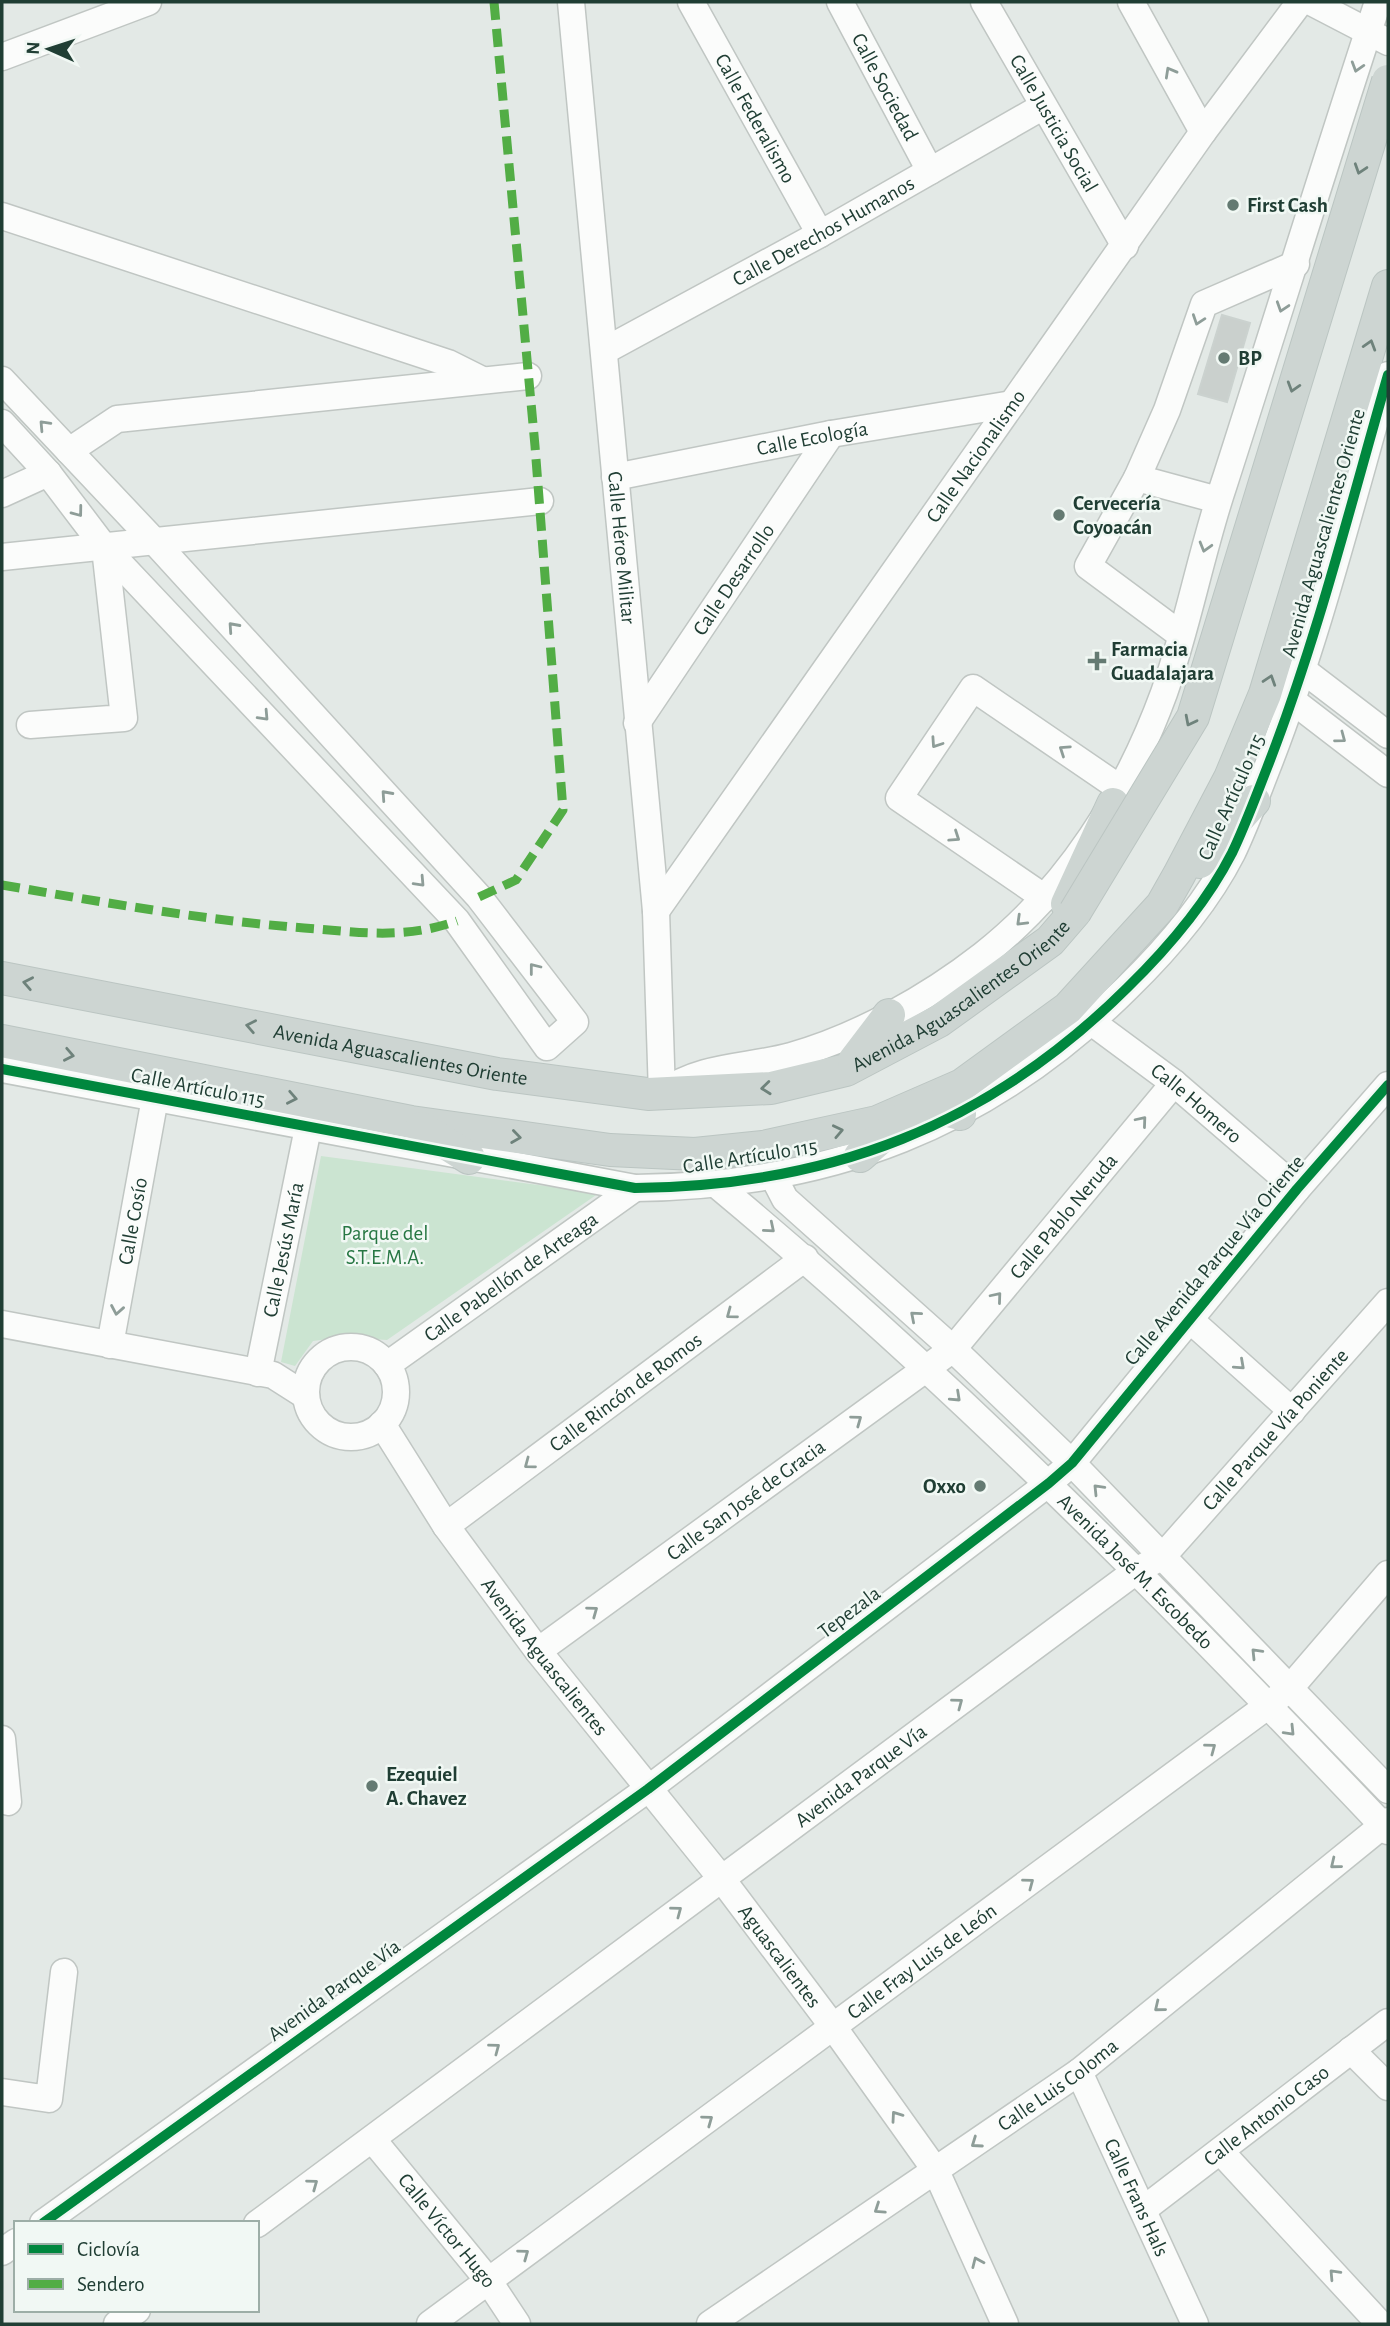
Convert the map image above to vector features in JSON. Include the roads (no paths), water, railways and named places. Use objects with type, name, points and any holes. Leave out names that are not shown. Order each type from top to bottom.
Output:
[{"type":"main road","name":"Avenida Aguascalientes Oriente","points":[[2,978],[497,1074],[662,1094],[771,1088],[846,1070],[939,1021],[1050,941],[1075,912],[1193,717],[1388,81]]},
{"type":"main road","name":"Avenida Aguascalientes Oriente","points":[[2,1041],[411,1122],[610,1150],[695,1154],[763,1147],[877,1122],[962,1085],[1068,1008],[1162,905],[1179,875],[1230,778],[1265,694],[1388,286]]},
{"type":"main road","points":[[1050,941],[1117,796]]},
{"type":"main road","points":[[1162,905],[1254,801]]},
{"type":"main road","points":[[846,1070],[889,1015]]},
{"type":"main road","points":[[860,1156],[920,1104],[960,1114]]},
{"type":"main road","points":[[411,1122],[468,1158]]},
{"type":"street","points":[[2,57],[148,2]]},
{"type":"street","name":"Calle Héroe Militar","points":[[571,2],[656,911],[662,1094]]},
{"type":"street","name":"Calle Federalismo","points":[[691,2],[820,234]]},
{"type":"street","name":"Calle Sociedad","points":[[840,2],[930,171]]},
{"type":"street","name":"Calle Justicia Social","points":[[984,2],[1042,107],[1125,246]]},
{"type":"street","points":[[1131,2],[1203,132]]},
{"type":"street","name":"Calle Nacionalismo","points":[[656,911],[1203,132],[1300,2]]},
{"type":"street","points":[[1311,2],[1378,37]]},
{"type":"street","points":[[662,1094],[680,1081],[714,1069],[789,1057],[827,1044],[889,1015],[981,957],[1045,898],[1082,852],[1117,796],[1147,734],[1181,635],[1219,500],[1331,150],[1378,37],[1378,2]]},
{"type":"street","name":"Calle Derechos Humanos","points":[[604,351],[820,234],[1042,107]]},
{"type":"street","points":[[1331,150],[1363,122],[1388,118]]},
{"type":"street","points":[[2,216],[448,363],[482,380]]},
{"type":"street","points":[[1181,635],[1088,566],[1137,478],[1167,410],[1204,304],[1296,264]]},
{"type":"street","name":"Avenida Aguascalientes Oriente","points":[[1293,701],[1388,375]]},
{"type":"street","points":[[69,451],[117,418],[528,376]]},
{"type":"street","points":[[2,380],[154,541],[479,897],[575,1022],[547,1047],[457,921],[105,548],[48,473],[2,423]]},
{"type":"street","name":"Calle Ecología","points":[[615,477],[831,434],[1012,404]]},
{"type":"street","name":"Calle Desarrollo","points":[[637,723],[831,434]]},
{"type":"street","points":[[2,494],[48,473]]},
{"type":"street","points":[[1137,478],[1219,500]]},
{"type":"street","points":[[2,557],[540,501]]},
{"type":"street","points":[[30,725],[124,718],[105,548]]},
{"type":"street","points":[[1303,670],[1388,734]]},
{"type":"street","points":[[1045,898],[899,798],[973,688],[1117,796]]},
{"type":"street","points":[[1293,701],[1388,774]]},
{"type":"street","name":"Calle Artículo 115","points":[[2,1069],[635,1188],[717,1185],[773,1176],[860,1156],[901,1142],[992,1097],[1093,1023],[1159,957],[1201,904],[1231,853],[1293,701]]},
{"type":"street","points":[[457,921],[479,897]]},
{"type":"street","name":"Calle Homero","points":[[1093,1023],[1174,1083],[1297,1189]]},
{"type":"street","name":"Calle Pablo Neruda","points":[[953,1349],[1174,1083]]},
{"type":"street","name":"Calle Avenida Parque Vía Oriente","points":[[1072,1462],[1297,1189],[1388,1085]]},
{"type":"street","name":"Calle Cosío","points":[[110,1345],[155,1098]]},
{"type":"street","name":"Calle Jesús María","points":[[265,1374],[308,1128]]},
{"type":"street","name":"Avenida José M. Escobedo","points":[[773,1176],[785,1199],[810,1223],[953,1349],[1072,1462],[1388,1790]]},
{"type":"street","name":"Avenida José M. Escobedo","points":[[717,1185],[805,1258],[1049,1483],[1266,1707],[1386,1826]]},
{"type":"street","name":"Calle Pabellón de Arteaga","points":[[387,1365],[635,1188]]},
{"type":"street","name":"Calle Rincón de Romos","points":[[446,1525],[805,1258]]},
{"type":"street","name":"Calle Parque Vía Poniente","points":[[1163,1556],[1388,1302]]},
{"type":"street","points":[[1189,1320],[1292,1411]]},
{"type":"street","points":[[2,1324],[265,1374],[306,1396]]},
{"type":"street","points":[[352,1347],[378,1355],[387,1365],[396,1389],[394,1402],[382,1424],[360,1436],[335,1434],[316,1419],[306,1396],[308,1379],[316,1364],[326,1354],[352,1347]]},
{"type":"street","name":"Calle San José de Gracia","points":[[538,1651],[953,1349]]},
{"type":"street","points":[[265,1374],[316,1364]]},
{"type":"street","name":"Avenida Aguascalientes","points":[[382,1424],[446,1525],[538,1651],[721,1878]]},
{"type":"street","name":"Tepezala","points":[[648,1789],[1049,1483],[1072,1462]]},
{"type":"street","name":"Avenida Parque Vía","points":[[259,2223],[1136,1570],[1163,1556]]},
{"type":"street","name":"Calle Fray Luis de León","points":[[430,2324],[1266,1707],[1290,1688],[1388,1574]]},
{"type":"street","points":[[2,1740],[8,1802]]},
{"type":"street","name":"Avenida Parque Vía","points":[[46,2221],[648,1789]]},
{"type":"street","name":"Calle Luis Coloma","points":[[710,2324],[1079,2072],[1386,1826]]},
{"type":"street","name":"Aguascalientes","points":[[721,1878],[834,2028],[936,2171],[1005,2324]]},
{"type":"street","points":[[2,2092],[49,2099],[64,1972]]},
{"type":"street","name":"Calle Antonio Caso","points":[[1144,2209],[1388,2022]]},
{"type":"street","points":[[1351,2050],[1388,2087]]},
{"type":"street","name":"Calle Frans Hals","points":[[1079,2072],[1195,2324]]},
{"type":"street","name":"Calle Víctor Hugo","points":[[373,2140],[488,2280],[517,2324]]},
{"type":"street","points":[[1221,2152],[1380,2324]]},
{"type":"street","points":[[117,2324],[134,2312]]},
{"type":"place","name":"First Cash","points":[[1233,205]]},
{"type":"place","name":"BP","points":[[1224,358]]},
{"type":"place","name":"Cervecería Coyoacán","points":[[1059,515]]},
{"type":"place","name":"Farmacia Guadalajara","points":[[1097,661]]},
{"type":"place","name":"Oxxo","points":[[980,1486]]},
{"type":"place","name":"Ezequiel A. Chavez","points":[[372,1786]]},
{"type":"park label","name":"Parque del S.T.E.M.A.","points":[[385,1245]]}]
